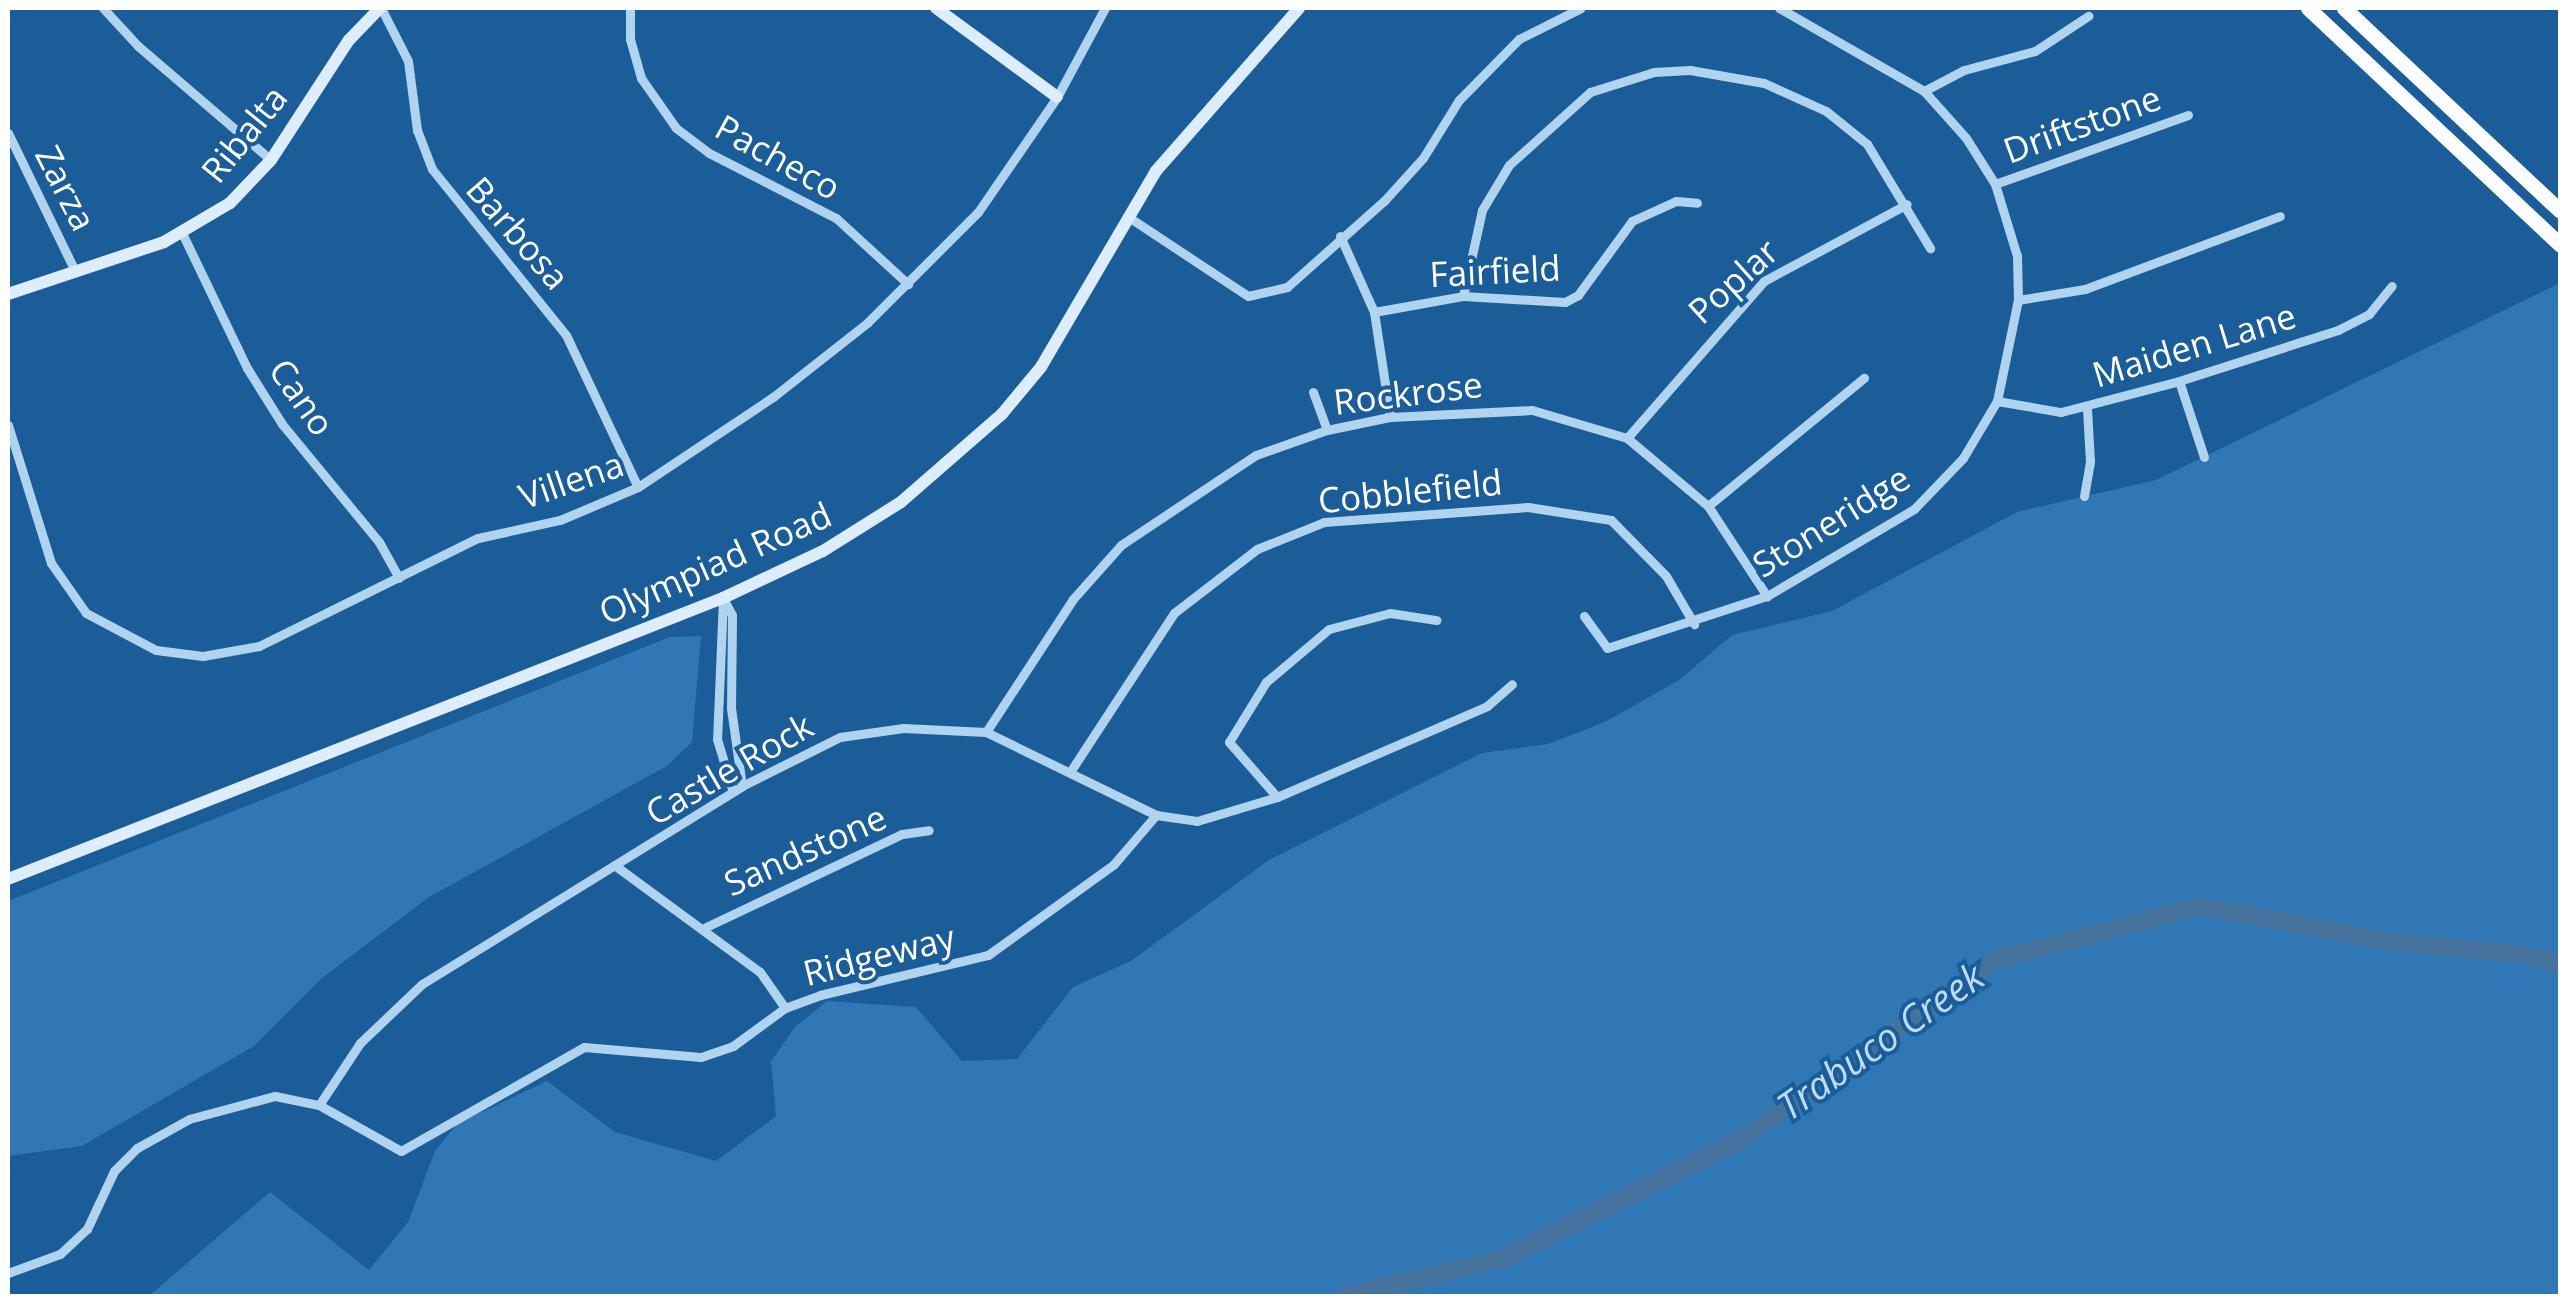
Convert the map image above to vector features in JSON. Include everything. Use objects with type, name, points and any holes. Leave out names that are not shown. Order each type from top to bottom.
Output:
[{"type":"main road","name":"Ribalta","points":[[8,294],[182,232],[230,203],[271,160],[344,48],[380,8]]},
{"type":"main road","points":[[936,8],[1057,96]]},
{"type":"main road","name":"Olympiad Road","points":[[8,879],[723,598],[823,551],[944,470],[1041,367],[1189,126],[1298,8]]},
{"type":"main road","points":[[2308,8],[2560,245]]},
{"type":"main road","points":[[2344,8],[2560,211]]},
{"type":"street","points":[[103,8],[138,46],[271,160]]},
{"type":"street","name":"Barbosa","points":[[380,8],[408,60],[417,130],[432,169],[566,335],[638,487]]},
{"type":"street","name":"Pacheco","points":[[630,8],[630,38],[641,78],[676,128],[709,153],[836,218],[908,284]]},
{"type":"street","name":"Villena","points":[[8,424],[59,581],[86,613],[131,642],[182,654],[238,652],[478,538],[560,520],[638,487],[694,456],[773,397],[908,284],[978,212],[1057,96],[1105,8]]},
{"type":"street","points":[[1130,218],[1248,296],[1287,287],[1424,158],[1459,100],[1519,39],[1581,8]]},
{"type":"street","name":"Stoneridge","points":[[1584,616],[1606,648],[1694,624],[1767,596],[1914,510],[1963,458],[1997,400],[2018,300],[2016,256],[1995,184],[1966,138],[1924,91],[1779,8]]},
{"type":"street","points":[[1924,91],[1964,70],[2035,51],[2088,16]]},
{"type":"street","points":[[1463,296],[1482,210],[1529,141],[1590,92],[1654,72],[1690,70],[1799,96],[1867,144],[1907,204],[1930,248]]},
{"type":"street","name":"Driftstone","points":[[1995,184],[2188,115]]},
{"type":"street","name":"Zarza","points":[[8,133],[74,269]]},
{"type":"street","name":"Fairfield","points":[[1374,312],[1463,296],[1565,302],[1578,295],[1632,221],[1676,200],[1697,203]]},
{"type":"street","name":"Poplar","points":[[1627,438],[1764,280],[1907,204]]},
{"type":"street","points":[[2018,300],[2086,288],[2280,216]]},
{"type":"street","name":"Cano","points":[[182,232],[274,410],[380,542],[399,578]]},
{"type":"street","points":[[1340,236],[1374,312],[1390,417]]},
{"type":"street","name":"Maiden Lane","points":[[1997,400],[2061,412],[2086,408],[2338,330],[2368,314],[2392,286]]},
{"type":"street","points":[[1708,506],[1864,378]]},
{"type":"street","points":[[2179,381],[2204,457]]},
{"type":"street","points":[[1313,392],[1326,430]]},
{"type":"street","points":[[2084,496],[2090,462],[2086,408]]},
{"type":"street","name":"Rockrose","points":[[986,732],[1073,599],[1121,545],[1256,455],[1326,430],[1390,417],[1532,410],[1627,438],[1708,506],[1767,596]]},
{"type":"street","name":"Cobblefield","points":[[1070,772],[1174,613],[1257,549],[1324,522],[1528,506],[1611,520],[1666,576],[1694,624]]},
{"type":"street","points":[[723,598],[732,614],[737,789]]},
{"type":"street","points":[[723,598],[722,758],[737,789]]},
{"type":"street","points":[[1277,797],[1229,742],[1266,682],[1329,629],[1390,613],[1436,620]]},
{"type":"street","points":[[721,644],[734,642]]},
{"type":"street","name":"Castle Rock","points":[[319,1105],[360,1043],[422,984],[737,789],[840,737],[903,728],[986,732],[1156,815],[1197,820],[1277,797],[1486,706],[1512,684]]},
{"type":"street","points":[[722,758],[737,754]]},
{"type":"street","name":"Ridgeway","points":[[319,1105],[401,1151],[584,1047],[701,1057],[734,1046],[786,1008],[988,955],[1114,864],[1156,815]]},
{"type":"street","name":"Sandstone","points":[[706,927],[868,849],[929,830]]},
{"type":"street","points":[[617,866],[706,927],[760,972],[786,1008]]},
{"type":"street","points":[[8,1274],[60,1254],[87,1229],[114,1171],[137,1148],[189,1119],[275,1096],[319,1105]]},
{"type":"shaded area","points":[[2560,283],[2560,1296],[149,1296],[270,1192],[369,1270],[408,1222],[435,1151],[457,1124],[547,1081],[615,1132],[716,1161],[776,1116],[771,1061],[795,1027],[827,1001],[916,1007],[962,1061],[1017,1059],[1073,987],[1131,961],[1269,860],[1482,753],[1548,744],[1605,722],[1679,680],[1732,635],[1832,611],[2017,512],[2156,480]]},
{"type":"shaded area","points":[[701,636],[692,742],[667,766],[429,897],[321,979],[254,1046],[82,1146],[8,1156],[8,901],[670,637]]},
{"type":"waterway","name":"Trabuco Creek","points":[[1345,1296],[1501,1259],[1740,1140],[1995,960],[2201,906],[2384,941],[2527,955],[2560,964]]}]
